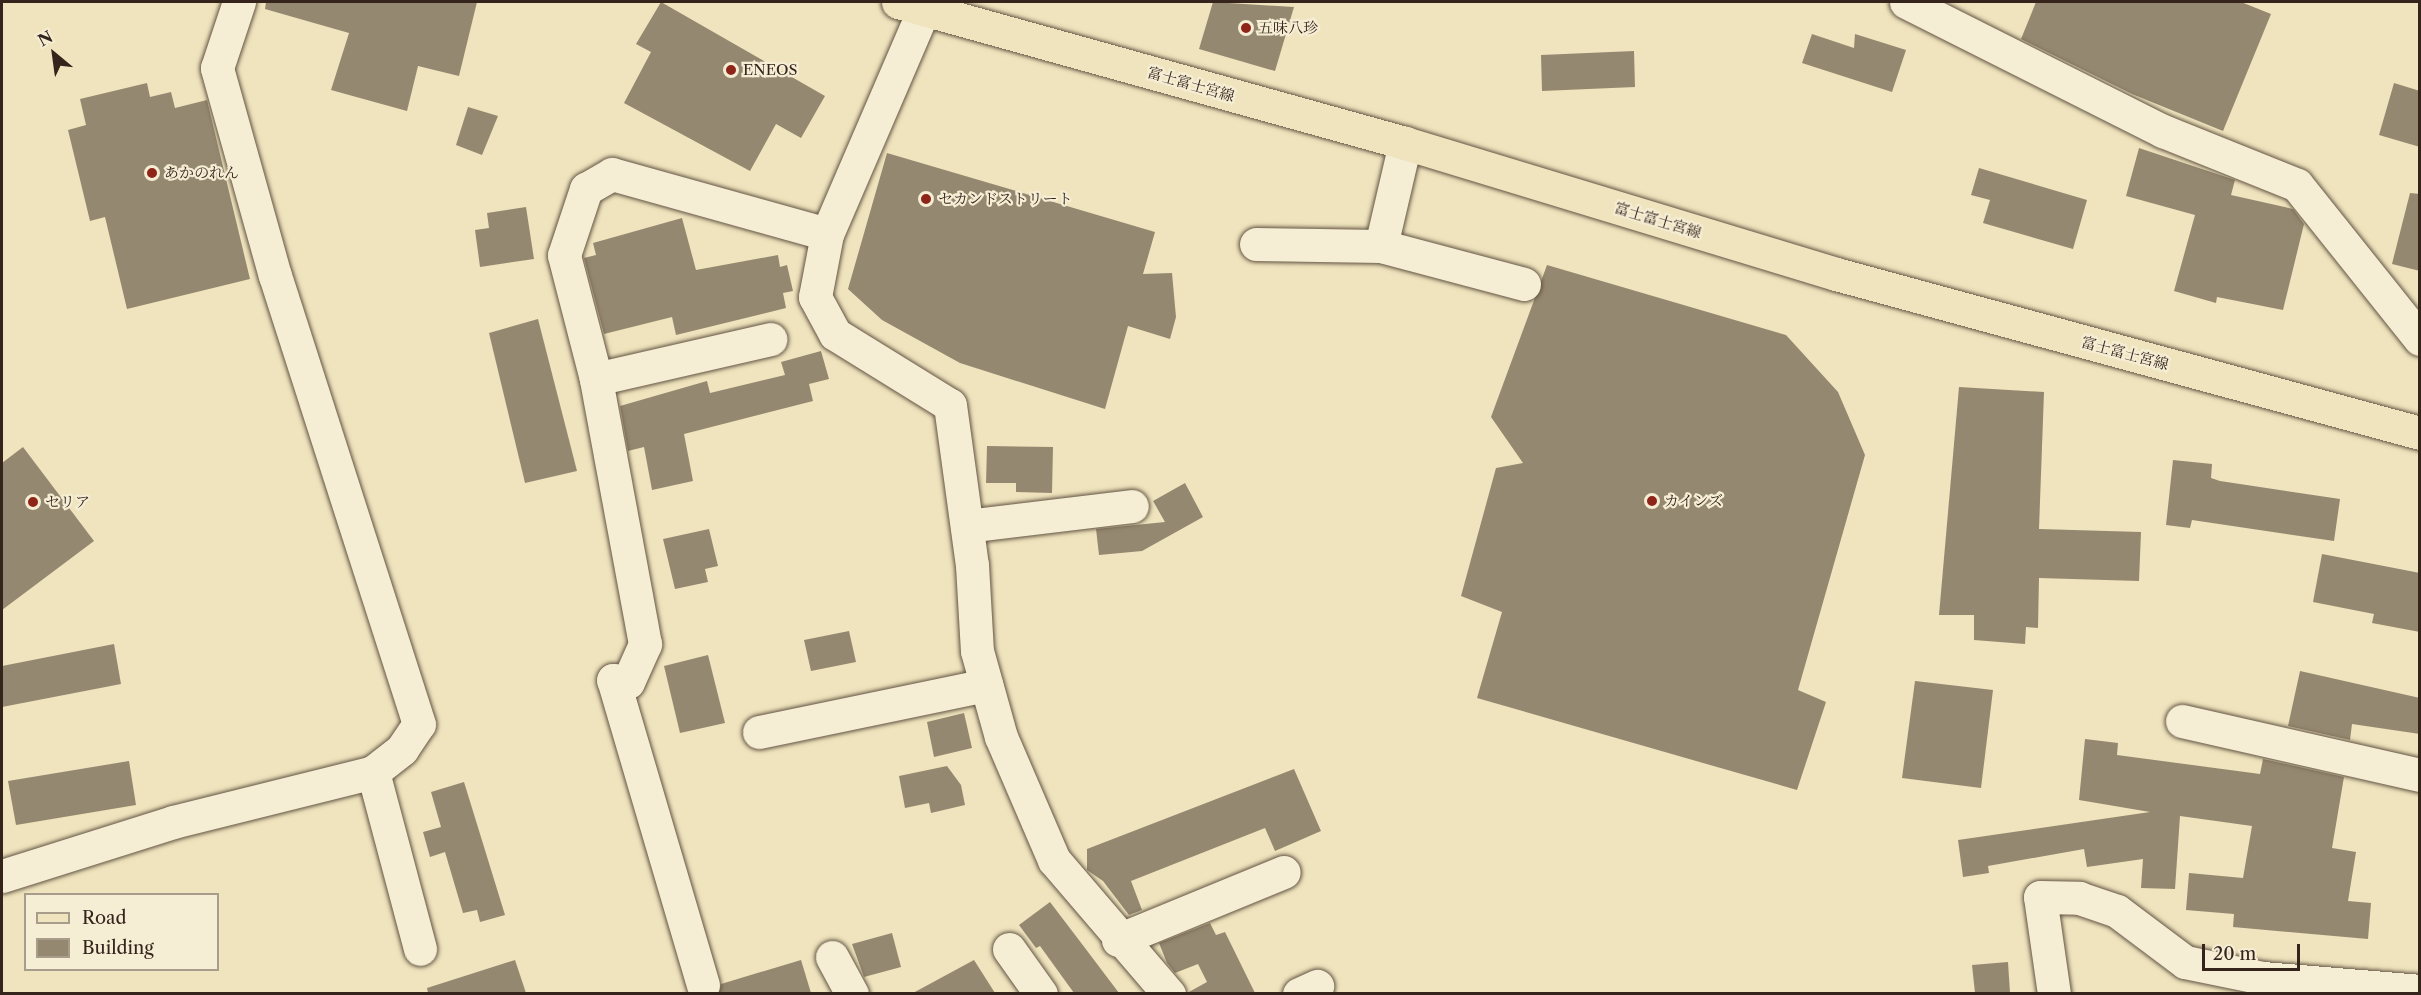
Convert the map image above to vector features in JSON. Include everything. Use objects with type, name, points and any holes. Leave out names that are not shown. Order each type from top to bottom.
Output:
[{"type":"main road","name":"富士富士宮線","points":[[916,4],[1405,143],[1836,274],[2420,433]]},
{"type":"street","points":[[2,876],[173,822],[374,772],[402,749],[419,724],[275,276],[218,68],[239,2]]},
{"type":"street","points":[[1906,2],[2163,131],[2297,185],[2420,339]]},
{"type":"street","points":[[916,4],[827,234],[815,297],[835,334],[950,405],[967,526],[977,651],[1001,737],[1054,860],[1118,940],[1169,993]]},
{"type":"street","points":[[1381,246],[1405,143]]},
{"type":"street","points":[[703,985],[613,681],[628,682],[645,644],[596,379],[564,255],[585,189],[612,174],[827,234]]},
{"type":"street","points":[[1256,244],[1381,246],[1524,284]]},
{"type":"street","points":[[596,379],[770,339]]},
{"type":"street","points":[[967,526],[1132,506]]},
{"type":"street","points":[[759,732],[986,685]]},
{"type":"street","points":[[2182,722],[2420,775]]},
{"type":"street","points":[[374,772],[420,949]]},
{"type":"street","points":[[1118,940],[1284,872]]},
{"type":"street","points":[[2054,993],[2040,897],[2079,898],[2117,911],[2185,962],[2353,991],[2420,991]]},
{"type":"street","points":[[1009,949],[1041,993]]},
{"type":"street","points":[[832,957],[852,993]]},
{"type":"building","points":[[266,2],[477,2],[459,76],[418,66],[407,111],[331,90],[349,33],[265,9]]},
{"type":"building","points":[[661,2],[825,96],[801,138],[776,124],[750,171],[624,103],[651,52],[636,44]]},
{"type":"building","name":"五味八珍","points":[[1213,2],[1294,7],[1275,71],[1199,49]]},
{"type":"building","points":[[2036,2],[2241,2],[2271,14],[2223,131],[2132,94],[2021,39]]},
{"type":"building","points":[[1812,34],[1854,48],[1855,34],[1906,50],[1892,92],[1802,63]]},
{"type":"building","points":[[1634,51],[1635,87],[1542,91],[1541,55]]},
{"type":"building","name":"あかのれん","points":[[147,83],[150,97],[171,92],[175,108],[207,100],[250,279],[127,309],[105,217],[90,221],[68,130],[86,125],[80,99]]},
{"type":"building","points":[[2394,83],[2420,91],[2420,147],[2379,135]]},
{"type":"building","points":[[468,107],[498,116],[482,155],[456,145]]},
{"type":"building","points":[[2139,148],[2235,180],[2231,195],[2293,209],[2304,224],[2283,310],[2217,297],[2216,303],[2174,291],[2195,215],[2126,196]]},
{"type":"building","points":[[887,153],[1155,232],[1143,274],[1172,273],[1176,317],[1170,339],[1128,326],[1105,409],[960,363],[882,320],[848,289]]},
{"type":"building","points":[[1979,168],[2087,200],[2073,249],[1983,223],[1990,200],[1971,195]]},
{"type":"building","points":[[2410,193],[2420,194],[2420,271],[2392,264]]},
{"type":"building","points":[[526,207],[534,259],[480,267],[475,230],[489,228],[487,213]]},
{"type":"building","points":[[682,218],[696,270],[778,255],[780,267],[787,265],[793,291],[783,293],[786,308],[676,335],[672,317],[604,334],[584,258],[596,255],[593,243]]},
{"type":"building","points":[[1547,265],[1786,335],[1838,392],[1865,455],[1798,690],[1826,702],[1797,790],[1477,698],[1502,612],[1461,596],[1496,468],[1523,463],[1491,417]]},
{"type":"building","points":[[538,319],[577,471],[525,483],[489,333]]},
{"type":"building","points":[[821,351],[829,379],[809,384],[813,401],[684,434],[693,481],[652,490],[644,447],[628,451],[620,406],[707,381],[710,393],[785,375],[781,362]]},
{"type":"building","points":[[1959,387],[2044,392],[2039,529],[2141,532],[2139,581],[2039,578],[2038,628],[2026,627],[2025,644],[1974,640],[1974,615],[1939,615]]},
{"type":"building","points":[[987,446],[1053,447],[1052,493],[1016,492],[1016,483],[986,483]]},
{"type":"building","name":"セリア","points":[[23,447],[94,541],[2,610],[2,463]]},
{"type":"building","points":[[2173,460],[2212,464],[2211,478],[2220,481],[2340,499],[2334,541],[2192,520],[2190,528],[2166,525]]},
{"type":"building","points":[[1185,483],[1203,517],[1142,551],[1099,555],[1096,529],[1165,522],[1153,501]]},
{"type":"building","points":[[709,529],[718,566],[705,569],[708,582],[675,589],[663,539]]},
{"type":"building","points":[[2322,554],[2420,573],[2420,632],[2372,623],[2374,614],[2313,602]]},
{"type":"building","points":[[849,631],[856,662],[811,671],[804,640]]},
{"type":"building","points":[[114,644],[121,684],[2,707],[2,666]]},
{"type":"building","points":[[708,655],[725,723],[680,733],[664,666]]},
{"type":"building","points":[[2300,671],[2420,698],[2420,734],[2352,724],[2350,740],[2288,726]]},
{"type":"building","points":[[1915,681],[1993,690],[1981,788],[1902,778]]},
{"type":"building","points":[[964,713],[972,748],[934,757],[927,722]]},
{"type":"building","points":[[2085,739],[2118,743],[2117,755],[2260,774],[2263,759],[2344,777],[2332,848],[2356,852],[2348,901],[2371,903],[2368,939],[2233,927],[2234,914],[2186,910],[2189,873],[2243,878],[2252,826],[2180,816],[2175,889],[2141,888],[2143,859],[2087,867],[2084,849],[1988,866],[1989,873],[1963,877],[1958,840],[2150,812],[2079,800]]},
{"type":"building","points":[[129,761],[136,805],[16,825],[8,781]]},
{"type":"building","points":[[947,766],[961,785],[965,805],[931,813],[929,803],[905,808],[899,776]]},
{"type":"building","points":[[1294,769],[1321,831],[1275,851],[1265,828],[1131,881],[1142,910],[1129,915],[1103,881],[1087,870],[1087,849]]},
{"type":"building","points":[[464,782],[505,915],[480,922],[477,910],[463,913],[445,852],[430,857],[423,832],[441,827],[431,792]]},
{"type":"building","points":[[1050,902],[1119,993],[1074,993],[1040,946],[1036,948],[1019,925]]},
{"type":"building","points":[[1210,923],[1216,935],[1225,932],[1255,993],[1187,993],[1207,982],[1198,964],[1175,973],[1167,963],[1159,943]]},
{"type":"building","points":[[892,933],[901,967],[864,977],[852,944]]},
{"type":"building","points":[[515,960],[526,993],[428,993],[427,988]]},
{"type":"building","points":[[801,960],[811,993],[719,993],[721,984]]},
{"type":"building","points":[[974,960],[995,993],[913,993]]},
{"type":"building","points":[[2008,962],[2010,993],[1975,993],[1972,965]]},
{"type":"place","name":"五味八珍","points":[[1246,28]]},
{"type":"place","name":"ENEOS","points":[[731,70]]},
{"type":"place","name":"あかのれん","points":[[152,173]]},
{"type":"place","name":"セカンドストリート","points":[[926,199]]},
{"type":"place","name":"カインズ","points":[[1652,501]]},
{"type":"place","name":"セリア","points":[[33,502]]}]
